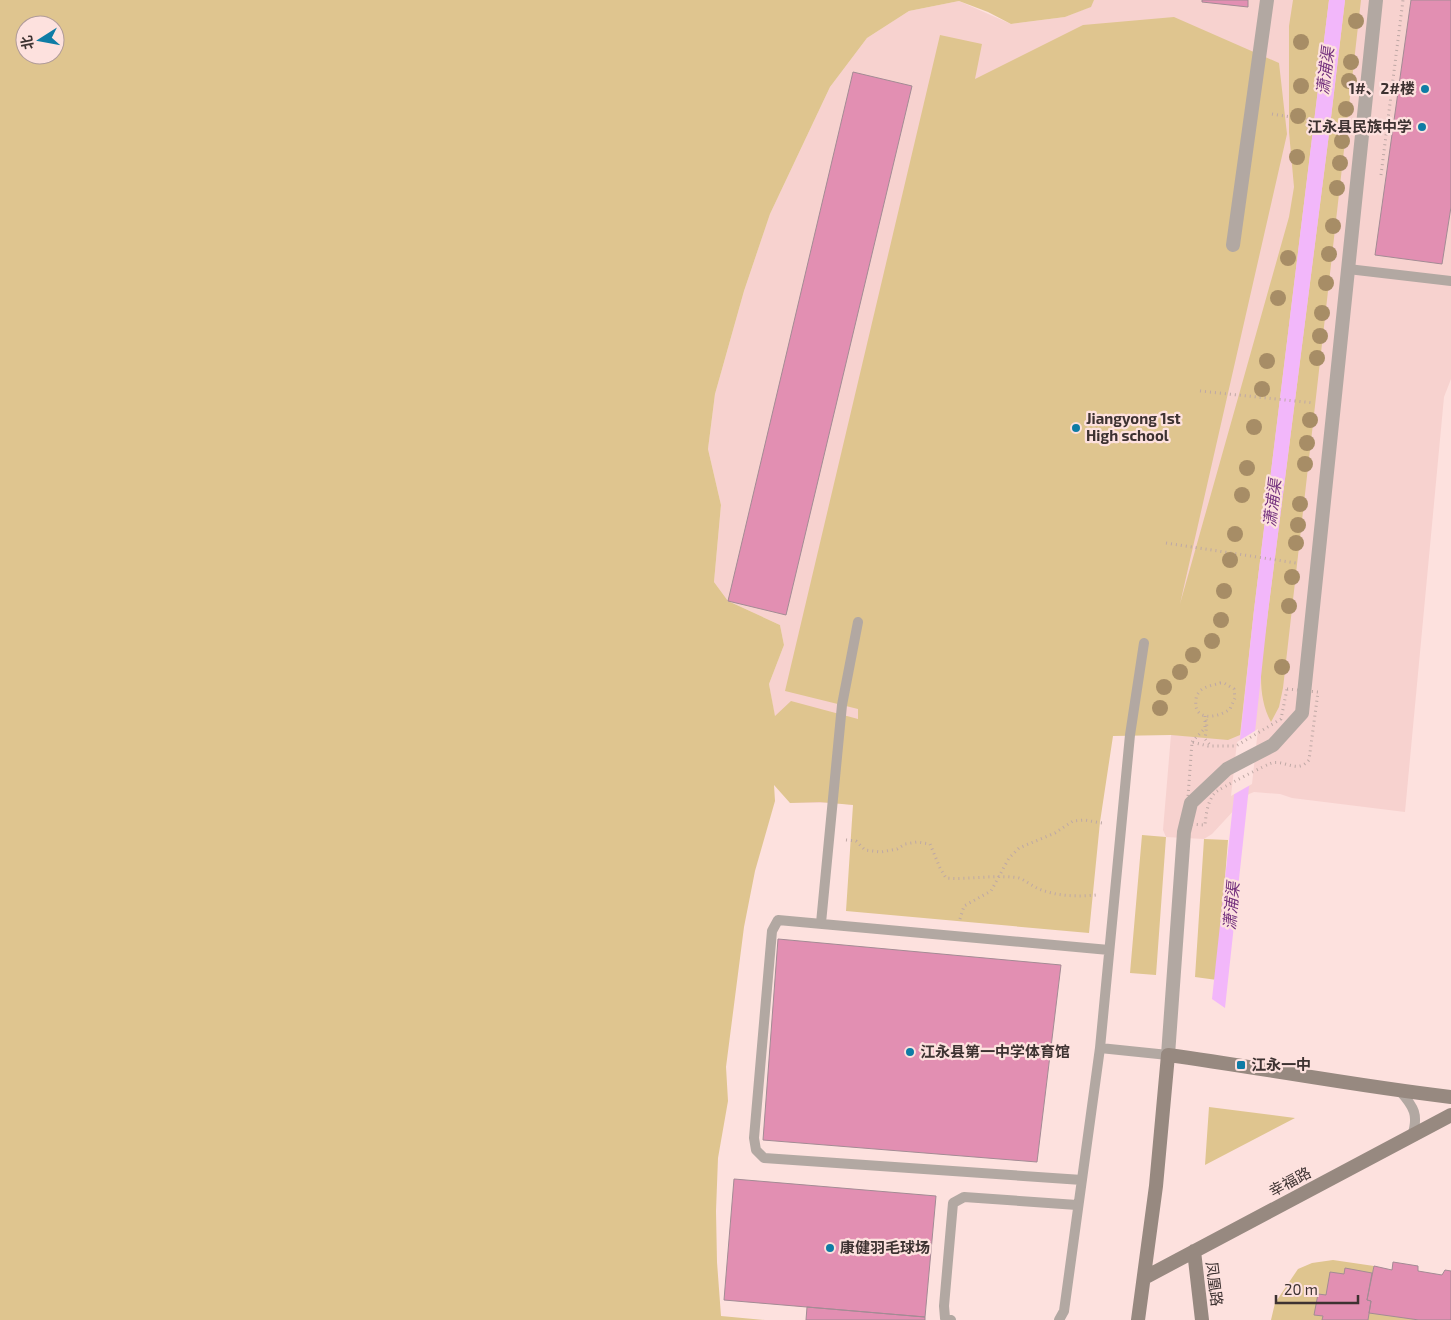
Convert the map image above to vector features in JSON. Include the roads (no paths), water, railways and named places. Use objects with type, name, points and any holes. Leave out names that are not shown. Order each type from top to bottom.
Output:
[{"type":"main road","points":[[1138,1320],[1156,1186],[1168,1055],[1400,1091],[1451,1097]]},
{"type":"main road","name":"幸福路","points":[[1144,1278],[1451,1116]]},
{"type":"main road","name":"凤凰路","points":[[1194,1252],[1202,1320]]},
{"type":"street","points":[[1233,245],[1267,0]]},
{"type":"street","points":[[1168,1055],[1184,832],[1192,802],[1228,769],[1273,745],[1302,713],[1376,0]]},
{"type":"lane","points":[[1348,269],[1451,281]]},
{"type":"lane","points":[[821,923],[842,705],[858,622]]},
{"type":"lane","points":[[1059,1320],[1064,1311],[1100,1048],[1120,827],[1130,735],[1144,643]]},
{"type":"lane","points":[[1082,1180],[764,1158],[756,1150],[754,1138],[772,931],[778,920],[1109,950]]},
{"type":"lane","points":[[1100,1048],[1168,1055]]},
{"type":"lane","points":[[1400,1091],[1410,1102],[1416,1116],[1416,1126],[1412,1136]]},
{"type":"lane","points":[[951,1320],[945,1318],[944,1306],[953,1203],[964,1197],[1077,1205]]},
{"type":"water","name":"潇浦渠","points":[[1329,0],[1345,0],[1268,612],[1225,1008],[1212,999],[1254,610]]},
{"type":"place","name":"1#、2#楼","points":[[1425,89]]},
{"type":"place","name":"江永县民族中学","points":[[1422,127]]},
{"type":"place","name":"Jiangyong 1st High school","points":[[1076,428]]},
{"type":"place","name":"江永县第一中学体育馆","points":[[910,1052]]},
{"type":"place","name":"江永一中","points":[[1241,1065]]},
{"type":"place","name":"康健羽毛球场","points":[[830,1248]]}]
